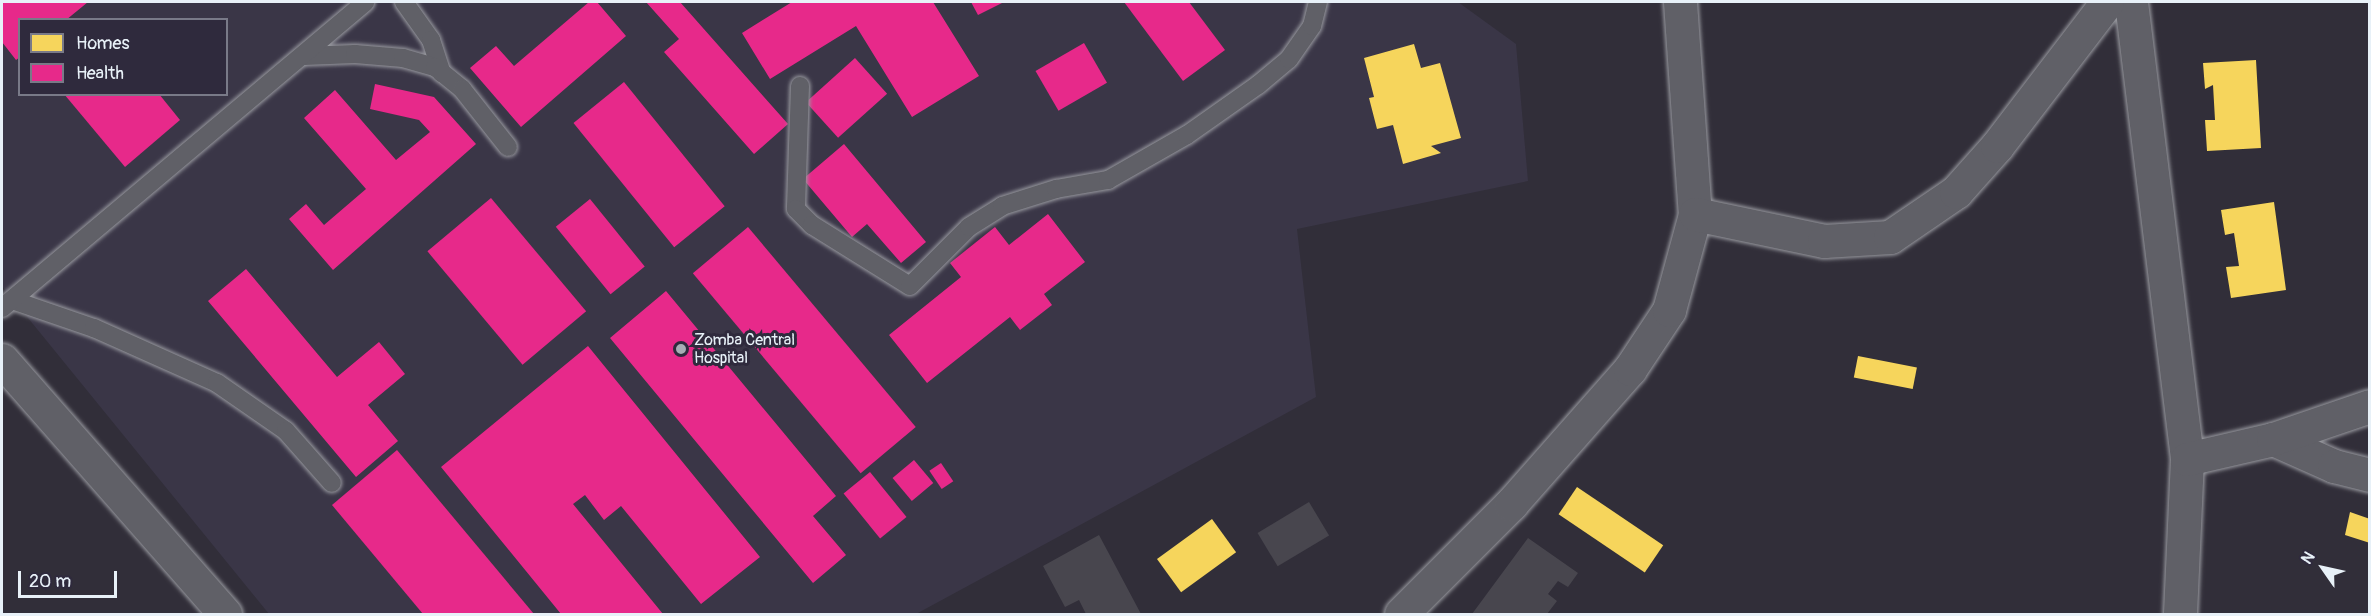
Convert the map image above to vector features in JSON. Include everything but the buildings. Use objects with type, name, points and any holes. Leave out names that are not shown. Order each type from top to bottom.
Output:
[{"type":"main road","points":[[1401,615],[1511,504],[1630,369],[1669,310],[1695,214],[1680,2]]},
{"type":"main road","points":[[1695,214],[1824,241],[1890,237],[1956,192],[1997,146],[2107,2]]},
{"type":"main road","points":[[2131,2],[2187,459],[2180,615]]},
{"type":"main road","points":[[2,360],[225,615]]},
{"type":"main road","points":[[2187,459],[2272,438],[2370,406]]},
{"type":"main road","points":[[2272,438],[2324,462],[2370,475]]},
{"type":"lane","points":[[7,304],[304,56],[365,2]]},
{"type":"lane","points":[[404,2],[431,40],[442,73]]},
{"type":"lane","points":[[800,86],[796,209],[812,225],[910,286],[969,227],[1002,206],[1056,189],[1108,180],[1187,135],[1258,86],[1289,58],[1312,26],[1318,2]]},
{"type":"lane","points":[[304,56],[355,54],[403,58],[442,73],[462,89],[508,147]]},
{"type":"lane","points":[[7,304],[94,328],[217,383],[286,431],[332,483]]},
{"type":"shaded area","name":"Zomba Central Hospital","points":[[2,2],[1458,2],[1516,44],[1528,181],[1297,229],[1316,397],[916,614],[269,614],[2,286]]},
{"type":"place","name":"Zomba Central Hospital","points":[[681,349]]}]
